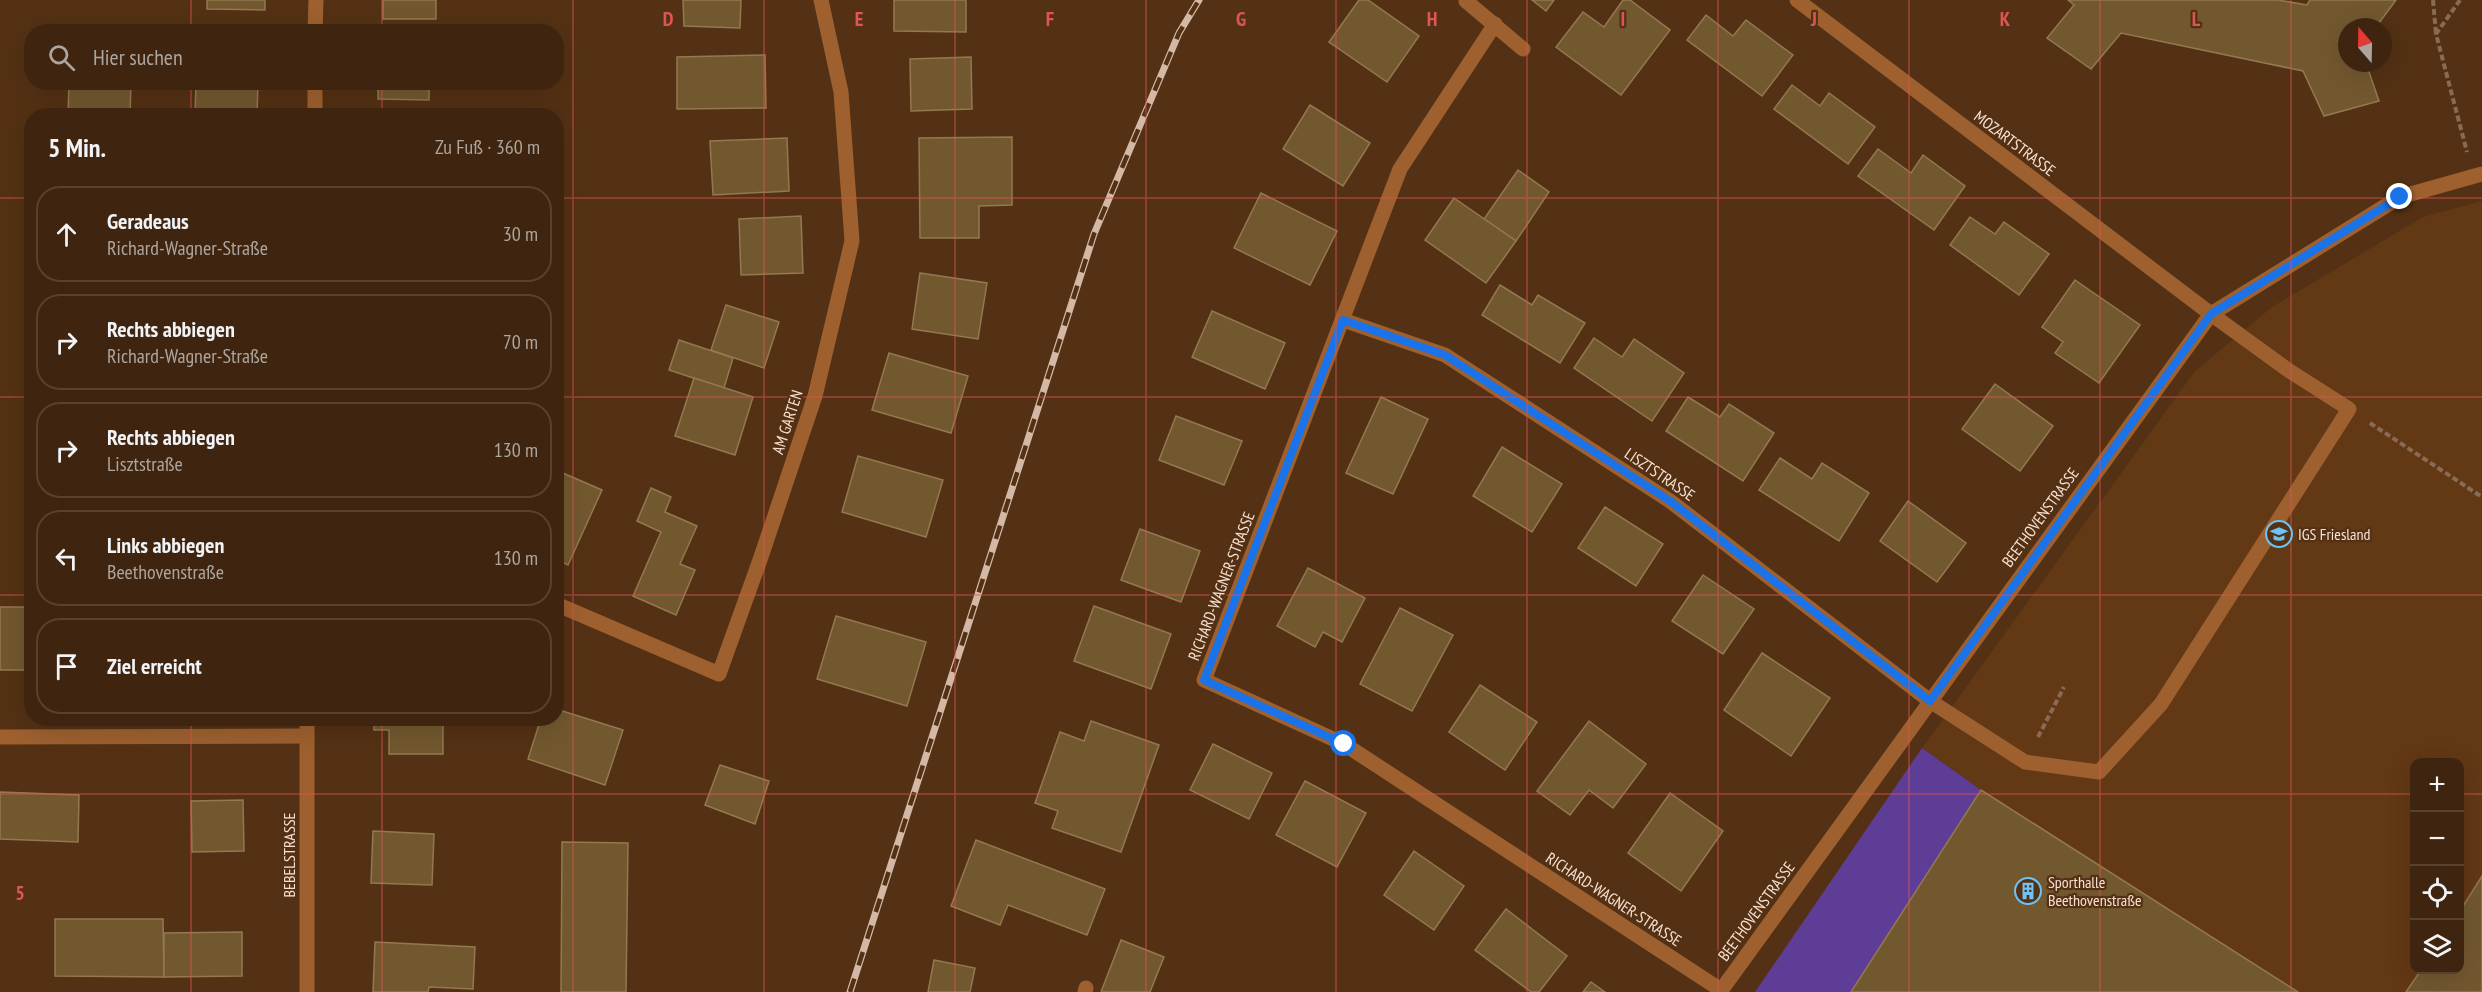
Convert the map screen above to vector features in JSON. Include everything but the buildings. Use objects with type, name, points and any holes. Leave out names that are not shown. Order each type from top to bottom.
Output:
[{"type":"street","points":[[315,0],[315,24]]},
{"type":"street","name":"AM GARTEN","points":[[564,607],[719,674],[815,396],[852,241],[841,92],[821,0]]},
{"type":"street","name":"MOZARTSTRASSE","points":[[1797,0],[2211,314],[2288,370],[2349,409]]},
{"type":"street","points":[[1466,1],[1523,49]]},
{"type":"street","name":"RICHARD-WAGNER-STRASSE","points":[[1495,24],[1400,169],[1204,680],[1344,744],[1721,991]]},
{"type":"street","points":[[315,90],[315,108]]},
{"type":"street","name":"BEETHOVENSTRASSE","points":[[1721,991],[2211,314],[2400,197],[2478,175]]},
{"type":"street","name":"LISZTSTRASSE","points":[[1343,320],[1445,355],[1661,495],[1930,701],[2025,762]]},
{"type":"street","points":[[2025,762],[2099,772],[2136,732],[2161,704],[2349,409]]},
{"type":"street","name":"BEBELSTRASSE","points":[[307,992],[308,726]]},
{"type":"street","points":[[0,736],[307,736]]},
{"type":"path","points":[[2433,0],[2436,34],[2478,175]]},
{"type":"path","points":[[2436,34],[2460,0]]},
{"type":"path","points":[[2349,409],[2482,497]]},
{"type":"path","points":[[2025,762],[2064,687]]},
{"type":"shaded area","name":"IGS Friesland","points":[[2482,201],[2482,992],[2298,992],[1981,790],[1922,748],[2195,371],[2272,307],[2423,217]]},
{"type":"shaded area","name":"Sporthalle Beethovenstraße","points":[[1922,748],[1981,790],[2298,992],[1755,992]]},
{"type":"railway","points":[[850,992],[1094,234],[1179,33],[1199,0]]},
{"type":"place","name":"IGS Friesland","points":[[2279,534]]},
{"type":"place","name":"Sporthalle Beethovenstraße","points":[[2028,891]]},
{"type":"route","points":[[1344,744],[1204,680],[1343,320],[1445,355],[1670,501],[1930,701],[2211,314],[2400,197]]}]
